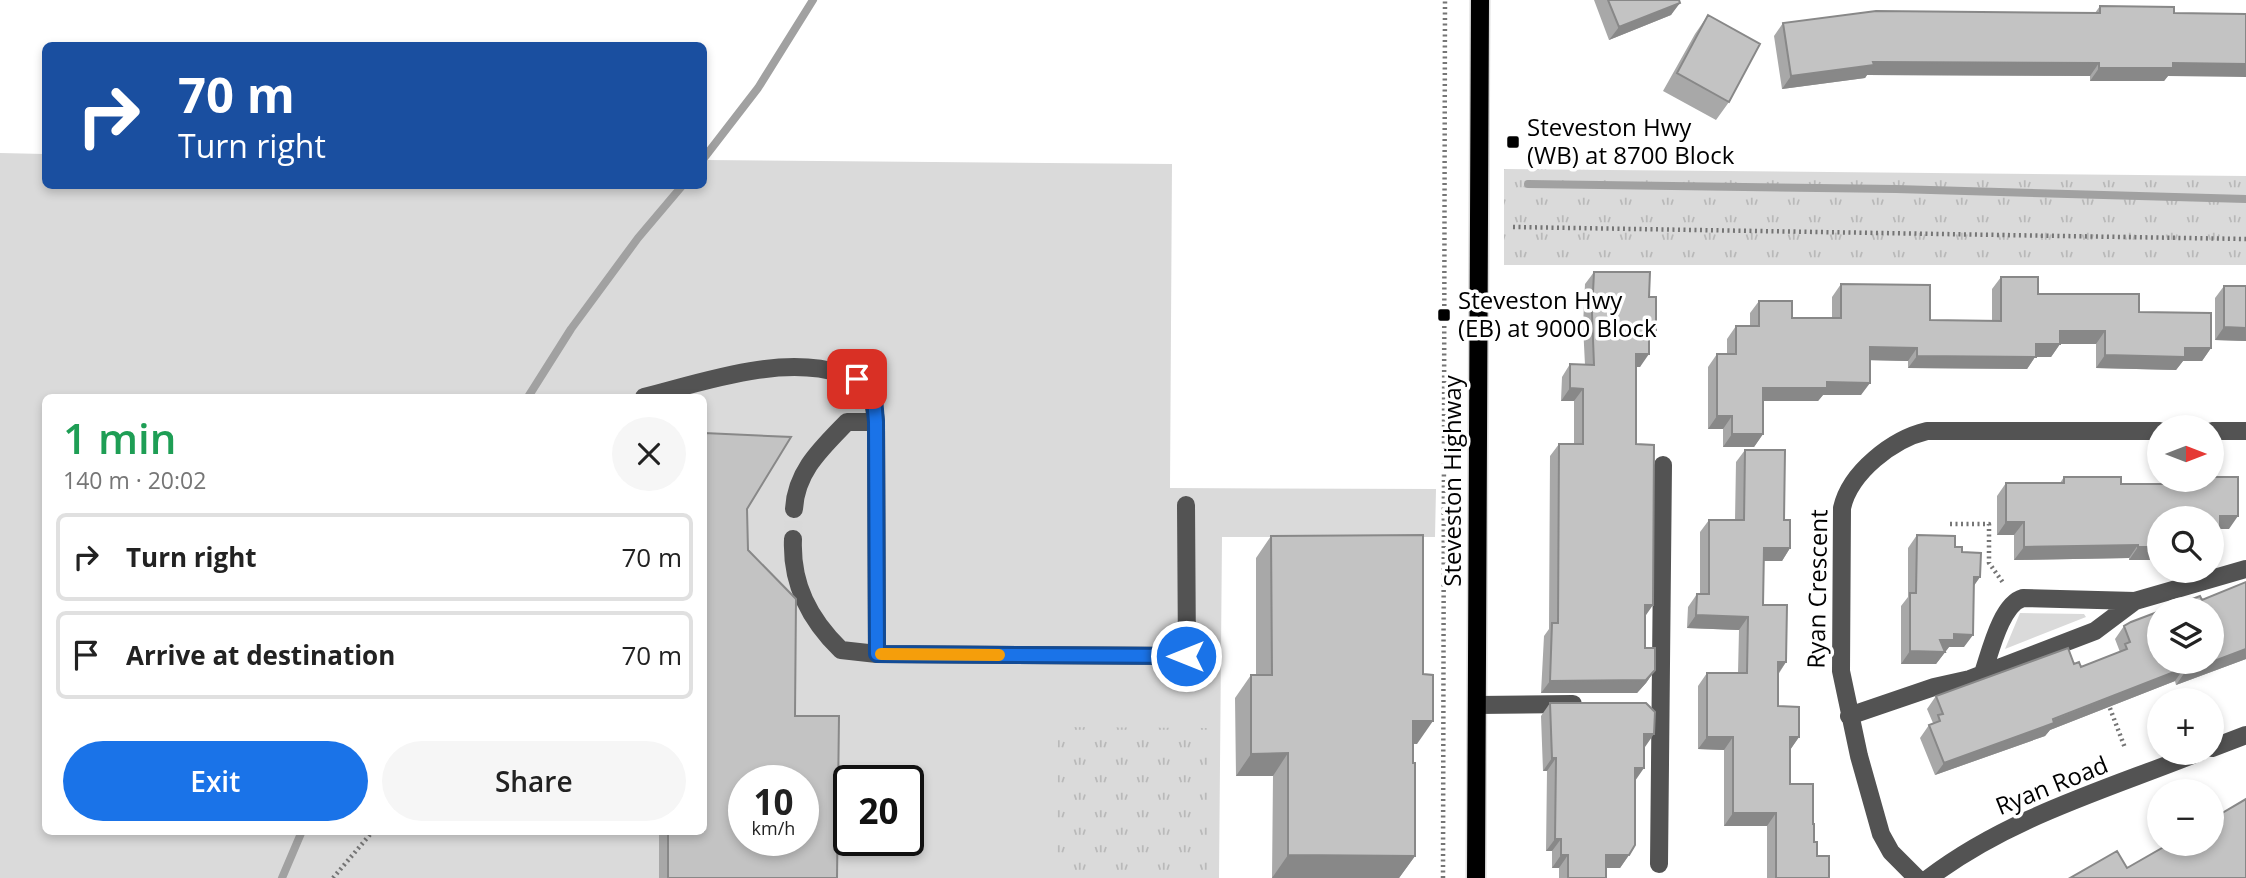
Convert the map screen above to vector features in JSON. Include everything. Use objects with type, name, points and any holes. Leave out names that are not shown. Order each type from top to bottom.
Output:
[{"type":"main road","name":"Steveston Highway","points":[[1476,878],[1480,0]]},
{"type":"street","points":[[656,394],[739,374],[793,367],[829,369],[857,379],[874,398],[877,654]]},
{"type":"street","points":[[793,509],[794,493],[806,467],[840,429],[847,422],[876,422]]},
{"type":"street","name":"Ryan Crescent","points":[[1917,878],[1891,852],[1881,834],[1849,716],[1840,664],[1844,496],[1852,484],[1883,453],[1905,437],[1927,431],[2147,431]]},
{"type":"street","points":[[2224,431],[2246,431]]},
{"type":"street","points":[[1659,864],[1654,704],[1663,465]]},
{"type":"street","points":[[793,538],[792,551],[798,583],[811,616],[841,650],[877,654],[1186,656],[1186,505]]},
{"type":"street","points":[[1983,674],[2005,612],[2016,600],[2023,597],[2135,601],[2246,569]]},
{"type":"street","points":[[1849,716],[1934,687],[1970,679],[2095,631],[2135,601]]},
{"type":"street","points":[[1477,705],[1592,704]]},
{"type":"street","points":[[2224,743],[2246,735]]},
{"type":"street","name":"Ryan Road","points":[[1929,878],[1956,858],[2011,827],[2167,765]]},
{"type":"path","points":[[1443,878],[1445,0]]},
{"type":"path","points":[[1513,227],[2246,239]]},
{"type":"path","points":[[1950,524],[1989,524],[1989,563],[2016,600]]},
{"type":"path","points":[[2105,697],[2125,748]]},
{"type":"path","points":[[333,878],[370,835]]},
{"type":"green space","points":[[0,153],[42,154],[42,189],[707,189],[707,160],[1172,164],[1170,488],[1436,489],[1435,537],[1222,537],[1219,878],[0,878]]},
{"type":"green space","points":[[1504,169],[2246,176],[2246,265],[1504,265]]},
{"type":"green space","points":[[2020,613],[2084,614],[2086,617],[2005,649]]},
{"type":"green space","points":[[1058,727],[1208,728],[1207,878],[1057,878]]},
{"type":"building","points":[[1608,0],[1679,0],[1680,3],[1619,27]]},
{"type":"building","points":[[2100,6],[2174,7],[2174,13],[2246,14],[2246,64],[2173,63],[2173,68],[2099,68],[2099,63],[1873,62],[1874,65],[1791,76],[1783,23],[1876,11],[2100,13]]},
{"type":"building","points":[[1708,15],[1760,44],[1729,102],[1677,73]]},
{"type":"building","points":[[1594,272],[1650,272],[1649,297],[1656,297],[1656,330],[1649,330],[1649,354],[1636,354],[1636,444],[1654,445],[1653,605],[1645,605],[1645,648],[1655,648],[1655,670],[1646,680],[1550,681],[1552,623],[1558,623],[1559,444],[1583,444],[1583,389],[1570,388],[1570,364],[1594,365]]},
{"type":"building","points":[[2001,277],[2038,277],[2038,294],[2139,294],[2139,312],[2211,313],[2211,348],[2185,348],[2185,357],[2105,355],[2105,331],[2060,331],[2060,344],[2036,344],[2036,357],[1917,356],[1917,348],[1870,347],[1870,383],[1827,382],[1827,388],[1763,388],[1763,434],[1732,434],[1732,416],[1717,416],[1717,354],[1736,354],[1736,326],[1759,326],[1759,301],[1792,301],[1792,318],[1841,318],[1841,284],[1930,285],[1930,320],[2001,321]]},
{"type":"building","points":[[2224,286],[2246,286],[2246,328],[2224,327]]},
{"type":"building","points":[[707,433],[791,437],[747,509],[748,550],[796,599],[795,716],[839,716],[838,765],[833,765],[833,856],[837,856],[837,878],[668,878],[668,835],[707,835]]},
{"type":"building","points":[[1745,450],[1785,450],[1784,520],[1790,520],[1790,548],[1764,548],[1763,605],[1787,605],[1786,662],[1778,662],[1778,706],[1799,707],[1799,737],[1790,737],[1790,784],[1813,784],[1814,842],[1817,842],[1817,856],[1829,856],[1829,878],[1776,878],[1776,813],[1733,813],[1733,737],[1707,737],[1707,673],[1747,673],[1748,617],[1696,615],[1697,594],[1709,594],[1709,520],[1744,520]]},
{"type":"building","points":[[2064,477],[2121,477],[2121,484],[2147,484],[2147,492],[2224,492],[2224,477],[2238,477],[2238,516],[2224,516],[2224,506],[2147,506],[2147,547],[2024,547],[2024,522],[2006,522],[2006,483],[2064,483]]},
{"type":"building","points":[[1423,535],[1423,674],[1433,675],[1433,721],[1413,721],[1415,856],[1288,855],[1288,753],[1251,754],[1251,675],[1272,675],[1271,536]]},
{"type":"building","points":[[1917,535],[1955,536],[1955,547],[1962,547],[1962,552],[1981,553],[1980,577],[1974,577],[1973,635],[1954,634],[1954,640],[1940,640],[1945,652],[1910,651],[1910,593],[1916,593]]},
{"type":"building","points":[[2246,582],[2246,649],[2224,657],[2224,597],[2209,597]]},
{"type":"building","points":[[2147,616],[2147,674],[2169,674],[2053,719],[2054,723],[1944,763],[1929,725],[1940,721],[1938,715],[1943,714],[1936,696],[2068,648],[2074,664],[2079,662],[2081,667],[2127,649],[2125,644],[2130,642],[2124,626]]},
{"type":"building","points":[[1550,703],[1646,703],[1655,712],[1654,734],[1644,734],[1644,768],[1635,768],[1635,845],[1629,855],[1606,855],[1606,878],[1568,878],[1568,855],[1561,855],[1561,839],[1555,839],[1556,758],[1552,758]]},
{"type":"building","points":[[2246,799],[2246,878],[2070,878],[2117,851],[2127,868],[2148,856],[2224,856],[2224,812]]},
{"type":"waterway","points":[[707,154],[758,88],[813,0]]},
{"type":"waterway","points":[[1528,184],[1896,189],[2246,199]]},
{"type":"waterway","points":[[530,394],[571,329],[638,238],[679,189]]},
{"type":"waterway","points":[[282,878],[300,835]]},
{"type":"tunnel","points":[[793,539],[794,509]]},
{"type":"slow traffic","points":[[881,654],[999,655]]},
{"type":"place","name":"Steveston Hwy (WB) at 8700 Block","points":[[1513,142]]},
{"type":"place","name":"Steveston Hwy (EB) at 9000 Block","points":[[1444,315]]},
{"type":"route","points":[[857,379],[874,398],[876,422],[877,654],[1186,656]]}]
